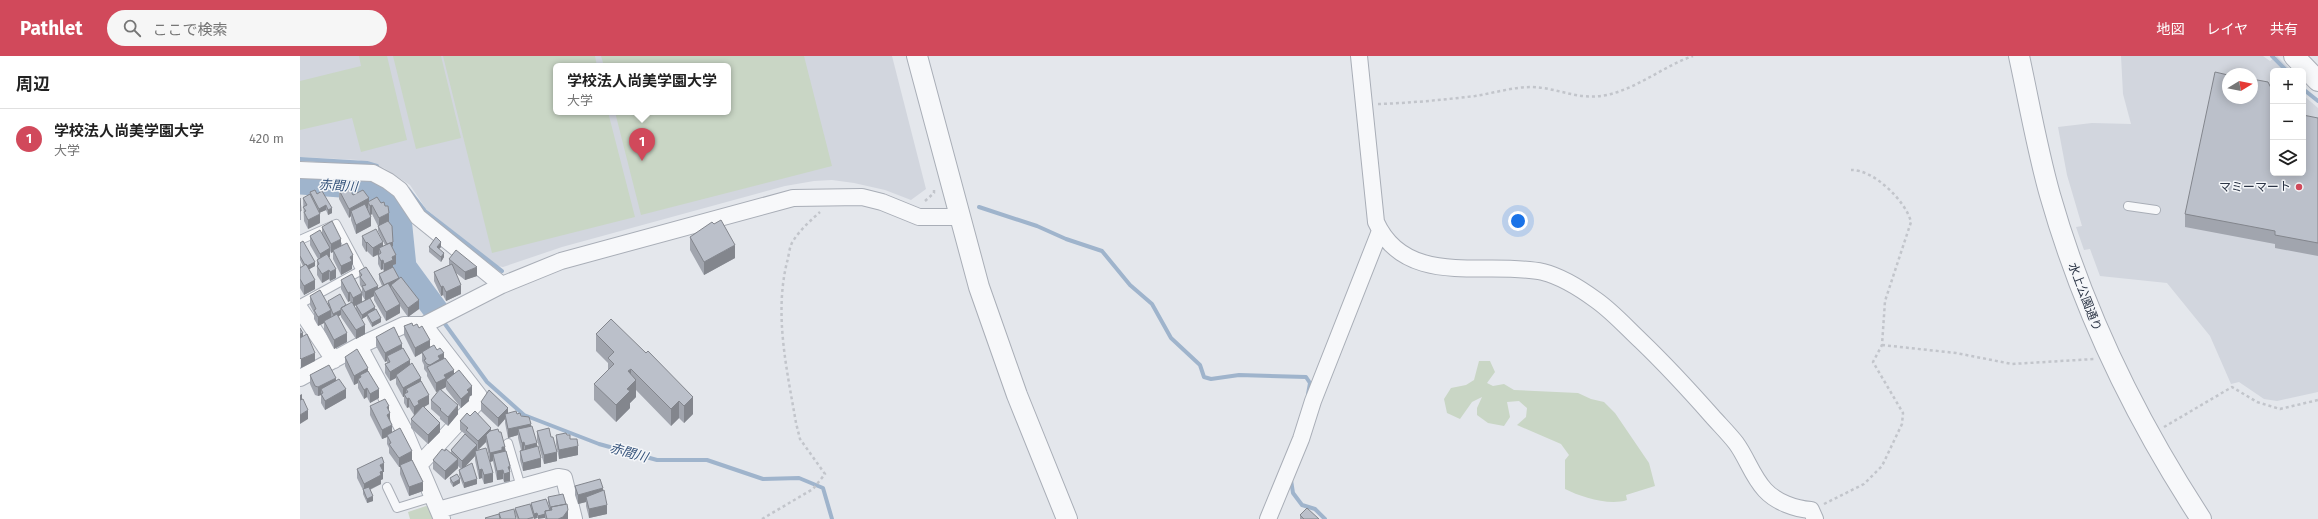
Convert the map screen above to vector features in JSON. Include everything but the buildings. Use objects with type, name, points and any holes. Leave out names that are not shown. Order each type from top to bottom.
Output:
[{"type":"street","points":[[917,56],[960,217],[994,335],[1067,519]]},
{"type":"street","points":[[1359,56],[1373,199],[1376,222],[1380,231],[1403,253],[1419,262],[1448,268],[1543,272],[1563,279],[1576,287],[1597,301],[1678,377],[1737,444],[1753,474],[1765,490],[1792,507],[1813,514]]},
{"type":"street","name":"水上公園通り","points":[[2019,56],[2050,194],[2078,281],[2109,358],[2149,434],[2201,519]]},
{"type":"street","points":[[2294,56],[2318,82]]},
{"type":"street","points":[[300,170],[373,173],[388,181],[400,190],[418,217],[502,285]]},
{"type":"street","points":[[300,378],[359,346],[404,325],[424,325],[502,285],[561,261],[793,198],[839,196],[862,197],[882,202],[919,217],[960,217]]},
{"type":"street","points":[[1268,519],[1301,439],[1313,401],[1380,231]]},
{"type":"street","points":[[300,309],[334,360]]},
{"type":"street","points":[[420,464],[479,400],[479,396],[424,325]]},
{"type":"street","points":[[359,346],[420,464],[438,509],[558,477],[564,478],[574,519]]},
{"type":"lane","points":[[2128,206],[2156,210]]},
{"type":"lane","points":[[300,240],[336,224],[360,269],[300,304]]},
{"type":"lane","points":[[508,443],[521,487]]},
{"type":"lane","points":[[387,487],[397,508],[438,509]]},
{"type":"path","points":[[1365,105],[1420,102],[1532,87],[1580,97],[1608,95],[1636,84],[1693,56]]},
{"type":"path","points":[[1813,514],[1864,484],[1882,466],[1902,424],[1902,413],[1873,362],[1882,344],[1885,301],[1911,222],[1908,212],[1900,199],[1877,180],[1860,170],[1851,170]]},
{"type":"path","points":[[762,519],[813,489],[825,474],[800,439],[796,423],[781,325],[780,302],[783,279],[792,243],[801,230],[839,196]]},
{"type":"path","points":[[1882,344],[1956,353],[2012,364],[2109,358]]},
{"type":"path","points":[[2149,434],[2232,387],[2257,402],[2280,409],[2318,400]]},
{"type":"shaded area","points":[[300,56],[892,56],[926,189],[911,200],[885,190],[832,180],[814,181],[785,186],[562,247],[503,267],[497,266],[426,209],[410,185],[384,168],[358,160],[300,157]]},
{"type":"shaded area","points":[[2121,56],[2263,56],[2270,61],[2277,56],[2289,68],[2270,68],[2270,176],[2306,176],[2306,98],[2318,108],[2318,392],[2277,401],[2264,399],[2239,382],[2231,384],[2210,336],[2167,283],[2100,276],[2090,249],[2084,250],[2076,227],[2082,226],[2067,175],[2058,127],[2092,123],[2131,124],[2123,94]]},
{"type":"green space","points":[[359,56],[387,56],[407,140],[361,152],[352,118],[300,130],[300,81],[361,66]]},
{"type":"green space","points":[[393,56],[441,56],[461,138],[416,149]]},
{"type":"green space","points":[[443,56],[595,56],[596,63],[553,63],[553,115],[609,115],[635,217],[492,253]]},
{"type":"green space","points":[[601,56],[804,56],[832,166],[641,215],[616,115],[731,115],[731,63],[603,63]]},
{"type":"green space","points":[[1479,361],[1490,361],[1495,372],[1487,383],[1493,386],[1504,384],[1514,390],[1578,393],[1591,399],[1604,402],[1615,413],[1649,463],[1655,486],[1626,495],[1627,500],[1620,502],[1595,500],[1565,489],[1565,460],[1569,455],[1561,444],[1517,425],[1526,417],[1527,408],[1519,401],[1507,402],[1510,417],[1504,426],[1488,423],[1477,415],[1477,408],[1482,397],[1472,402],[1460,419],[1447,413],[1444,399],[1451,388],[1466,385],[1474,380]]},
{"type":"green space","points":[[426,506],[432,508],[436,519],[410,519],[408,512]]},
{"type":"waterway","points":[[2272,56],[2284,68]]},
{"type":"waterway","points":[[2306,91],[2318,101]]},
{"type":"waterway","points":[[300,159],[367,163],[377,166]]},
{"type":"waterway","name":"赤間川","points":[[300,182],[367,187],[398,208],[404,267],[437,312]]},
{"type":"waterway","points":[[408,189],[425,211],[502,271]]},
{"type":"waterway","points":[[979,207],[1037,226],[1066,239],[1102,251],[1130,285],[1152,304],[1171,338],[1200,365],[1204,377],[1211,379],[1239,375],[1306,377],[1310,383],[1308,394]]},
{"type":"waterway","name":"赤間川","points":[[445,324],[487,382],[524,415],[599,444],[657,460],[707,460],[763,479],[799,478],[823,488],[832,519]]},
{"type":"waterway","points":[[1291,480],[1293,493],[1302,505],[1315,509],[1325,519]]},
{"type":"place","name":"学校法人尚美学園大学","points":[[642,161]]},
{"type":"place","name":"マミーマート","points":[[2299,187]]}]
